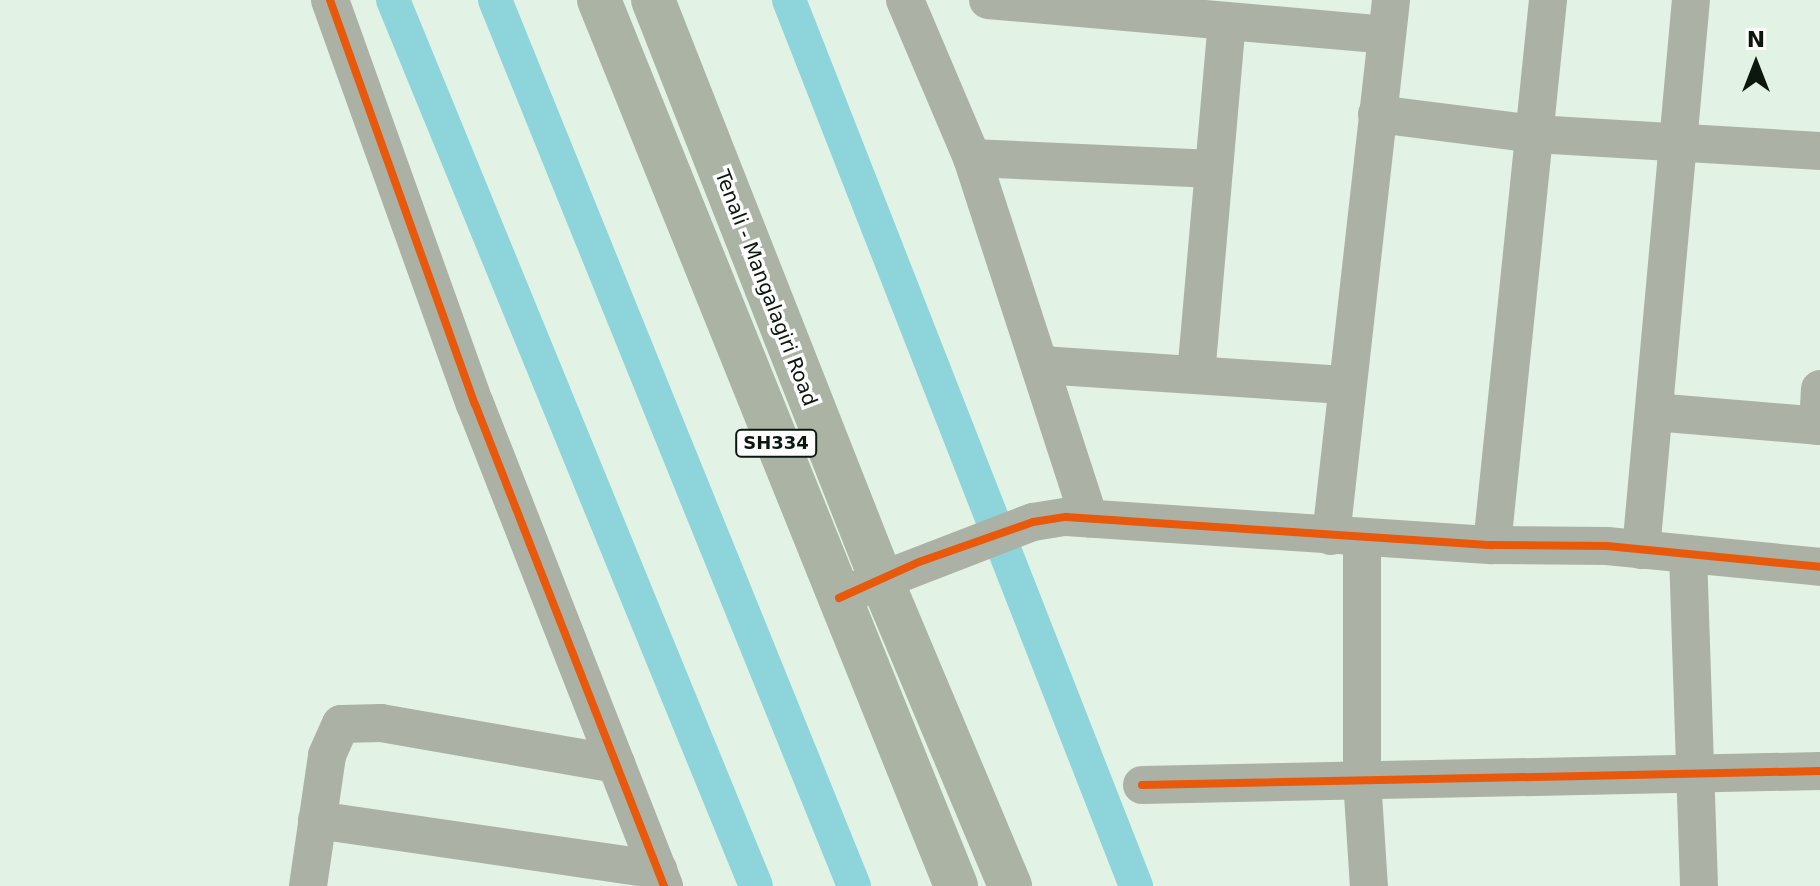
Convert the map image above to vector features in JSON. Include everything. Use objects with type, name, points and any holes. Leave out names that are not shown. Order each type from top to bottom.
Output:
[{"type":"main road","name":"SH334","points":[[599,0],[956,886]]},
{"type":"main road","name":"Tenali - Mangalagiri Road","points":[[653,0],[900,570],[1010,886]]},
{"type":"street","points":[[330,0],[475,404],[661,878]]},
{"type":"street","points":[[905,0],[972,158],[1042,365],[1089,519]]},
{"type":"street","points":[[988,0],[1227,21],[1388,18],[1347,385],[1346,537],[1369,886]]},
{"type":"street","points":[[1492,545],[1548,0]]},
{"type":"street","points":[[1641,550],[1691,0]]},
{"type":"street","points":[[1196,375],[1227,21]]},
{"type":"street","points":[[1377,114],[1535,134],[1820,151]]},
{"type":"street","points":[[972,158],[1214,169]]},
{"type":"street","points":[[1042,365],[1347,385]]},
{"type":"street","points":[[1654,412],[1819,414]]},
{"type":"street","points":[[839,598],[900,570],[1033,522],[1089,519],[1346,537],[1641,550],[1820,567]]},
{"type":"street","points":[[1688,554],[1691,774],[1699,886]]},
{"type":"street","points":[[308,886],[331,738],[341,724],[357,720],[616,764]]},
{"type":"street","points":[[1142,785],[1820,771]]},
{"type":"street","points":[[317,820],[661,878]]},
{"type":"waterway","points":[[393,0],[756,886]]},
{"type":"waterway","points":[[495,0],[854,886]]},
{"type":"waterway","points":[[789,0],[1136,886]]},
{"type":"cycle path","points":[[330,0],[475,404],[664,886]]},
{"type":"cycle path","points":[[839,598],[919,562],[1033,522],[1066,517],[1492,545],[1607,546],[1820,567]]},
{"type":"cycle path","points":[[1142,785],[1820,771]]}]
